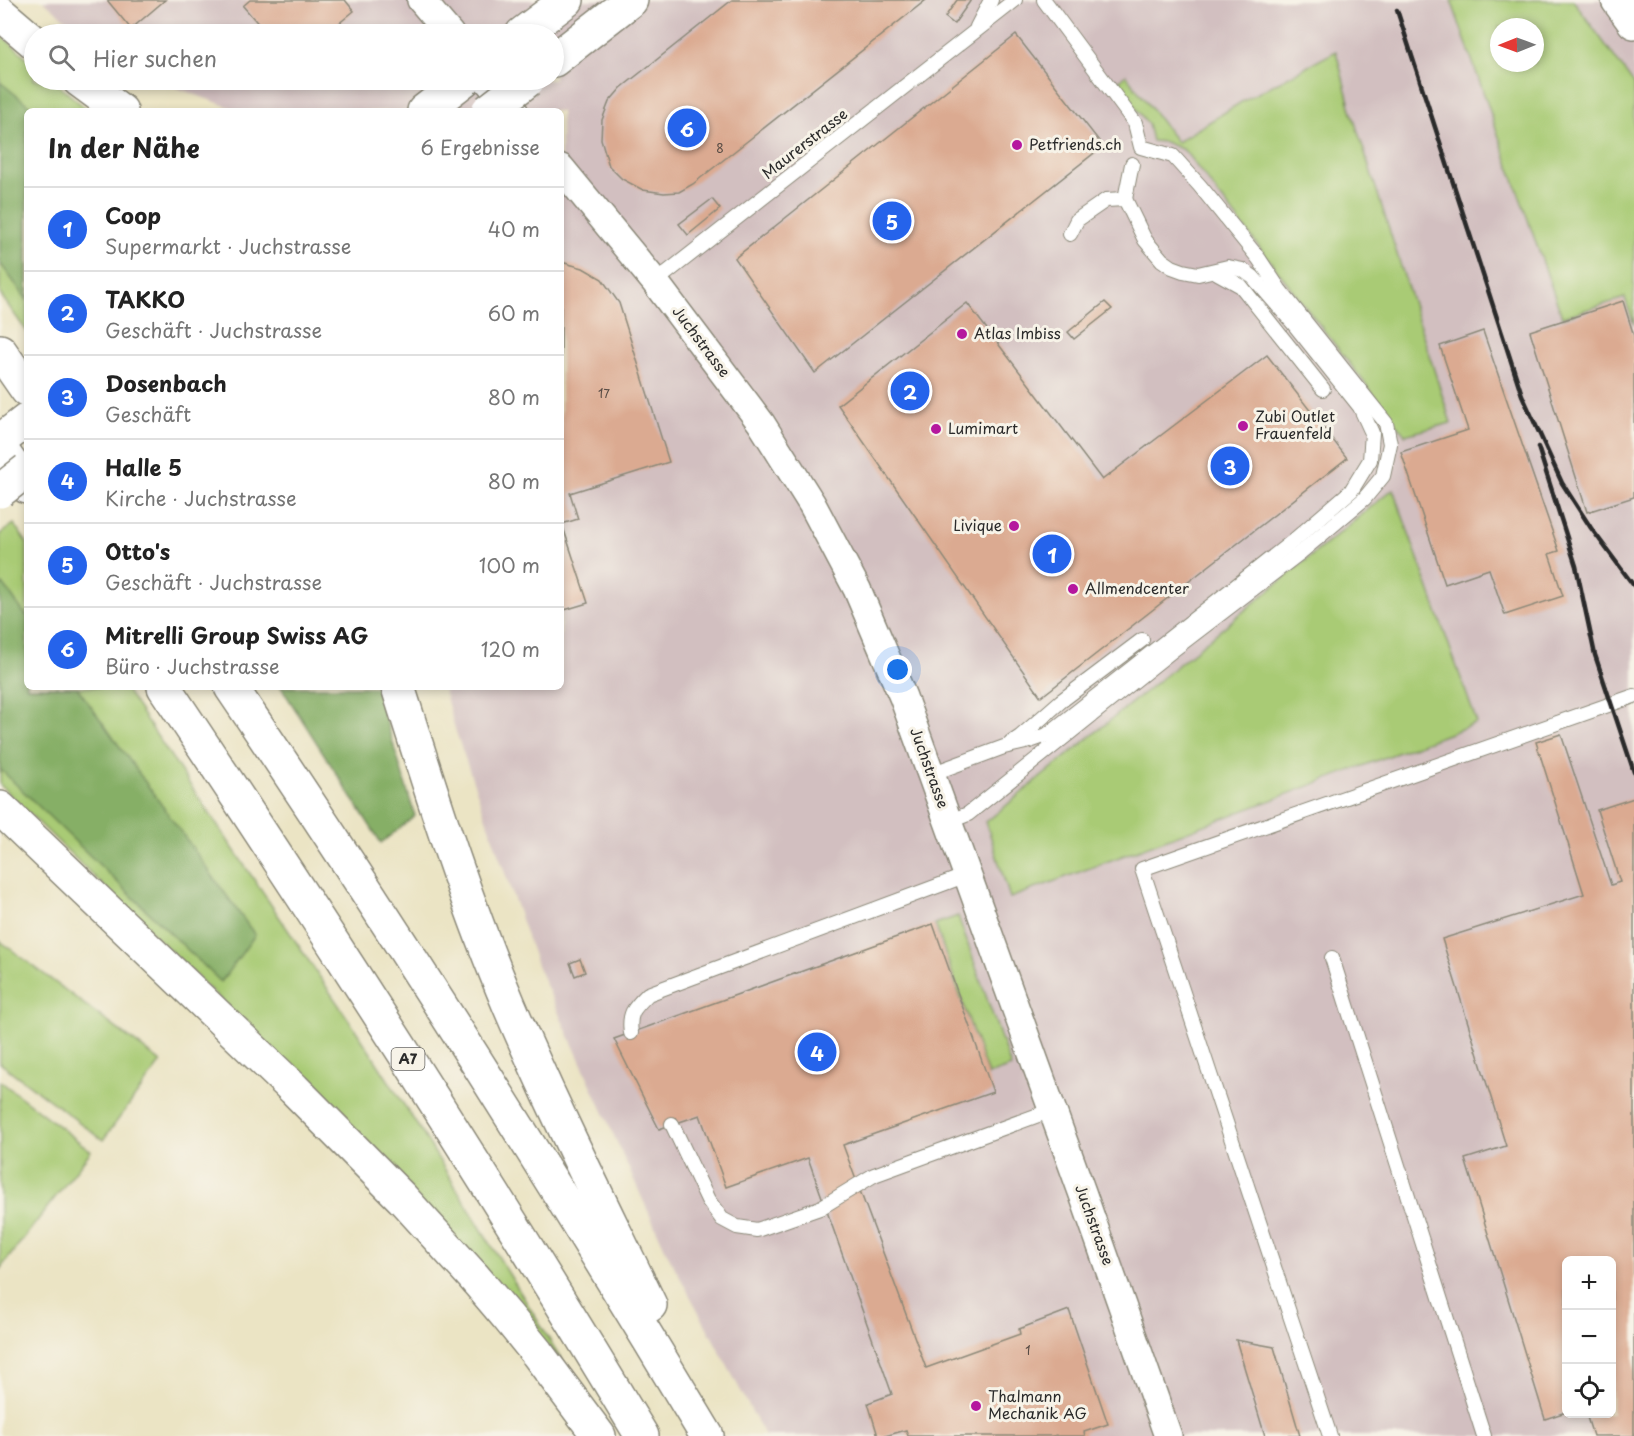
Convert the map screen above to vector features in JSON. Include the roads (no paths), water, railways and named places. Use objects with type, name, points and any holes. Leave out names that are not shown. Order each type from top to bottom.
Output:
[{"type":"main road","points":[[535,24],[567,0]]},
{"type":"main road","points":[[564,52],[631,0]]},
{"type":"main road","points":[[1618,0],[1634,22]]},
{"type":"main road","points":[[0,13],[24,33]]},
{"type":"main road","points":[[93,90],[117,108]]},
{"type":"main road","points":[[492,108],[515,90]]},
{"type":"main road","points":[[0,351],[24,386]]},
{"type":"main road","points":[[0,441],[24,422]]},
{"type":"main road","points":[[0,448],[24,483]]},
{"type":"main road","points":[[0,491],[24,472]]},
{"type":"main road","name":"A7","points":[[166,690],[452,1127],[642,1436]]},
{"type":"main road","points":[[233,690],[323,822],[486,1075],[707,1436]]},
{"type":"main road","points":[[399,690],[458,872],[509,1005],[564,1126],[714,1436]]},
{"type":"main road","points":[[0,808],[294,1089],[402,1198],[507,1316],[599,1436]]},
{"type":"street","points":[[421,0],[441,24]]},
{"type":"street","points":[[496,90],[511,108]]},
{"type":"street","name":"Juchstrasse","points":[[564,172],[655,282],[761,423],[812,504],[857,589],[903,697],[1168,1436]]},
{"type":"lane","name":"Maurerstrasse","points":[[974,31],[991,0]]},
{"type":"lane","name":"Maurerstrasse","points":[[655,282],[1015,0]]},
{"type":"lane","points":[[948,822],[968,814],[1173,650],[1301,552],[1364,499],[1383,476],[1390,444],[1386,423],[1200,186],[1173,156],[1141,147],[1135,123],[1044,0]]},
{"type":"lane","points":[[931,774],[1004,747],[1047,735],[1293,541],[1351,491],[1370,460],[1372,433],[1360,407],[1253,277],[1243,270],[1228,267],[1198,274],[1183,271],[1162,260],[1145,240],[1125,199],[1132,164]]},
{"type":"lane","points":[[1070,234],[1077,220],[1106,200],[1125,199]]},
{"type":"lane","points":[[1214,271],[1241,286],[1323,389]]},
{"type":"lane","points":[[1004,747],[1142,640]]},
{"type":"lane","points":[[1330,1436],[1142,869],[1634,696]]},
{"type":"lane","points":[[631,1033],[629,1020],[633,1009],[648,994],[967,875]]},
{"type":"lane","points":[[1332,958],[1484,1436]]},
{"type":"lane","points":[[672,1124],[708,1200],[722,1219],[737,1227],[757,1230],[820,1208],[874,1175],[1052,1110]]},
{"type":"railway","points":[[1397,10],[1522,395],[1562,483],[1591,528],[1634,586]]},
{"type":"railway","points":[[1538,447],[1576,566],[1595,655],[1634,772]]},
{"type":"place","name":"Mitrelli Group Swiss AG","points":[[687,128]]},
{"type":"place","name":"Petfriends.ch","points":[[1017,145]]},
{"type":"place","name":"Otto's","points":[[892,221]]},
{"type":"place","name":"Atlas Imbiss","points":[[962,334]]},
{"type":"place","name":"TAKKO","points":[[910,391]]},
{"type":"place","name":"Zubi Outlet Frauenfeld","points":[[1243,426]]},
{"type":"place","name":"Lumimart","points":[[936,429]]},
{"type":"place","name":"Dosenbach","points":[[1230,466]]},
{"type":"place","name":"Livique","points":[[1014,526]]},
{"type":"place","name":"Coop","points":[[1052,554]]},
{"type":"place","name":"Allmendcenter","points":[[1073,589]]},
{"type":"place","name":"Halle 5","points":[[817,1052]]},
{"type":"place","name":"Thalmann Mechanik AG","points":[[976,1406]]}]
